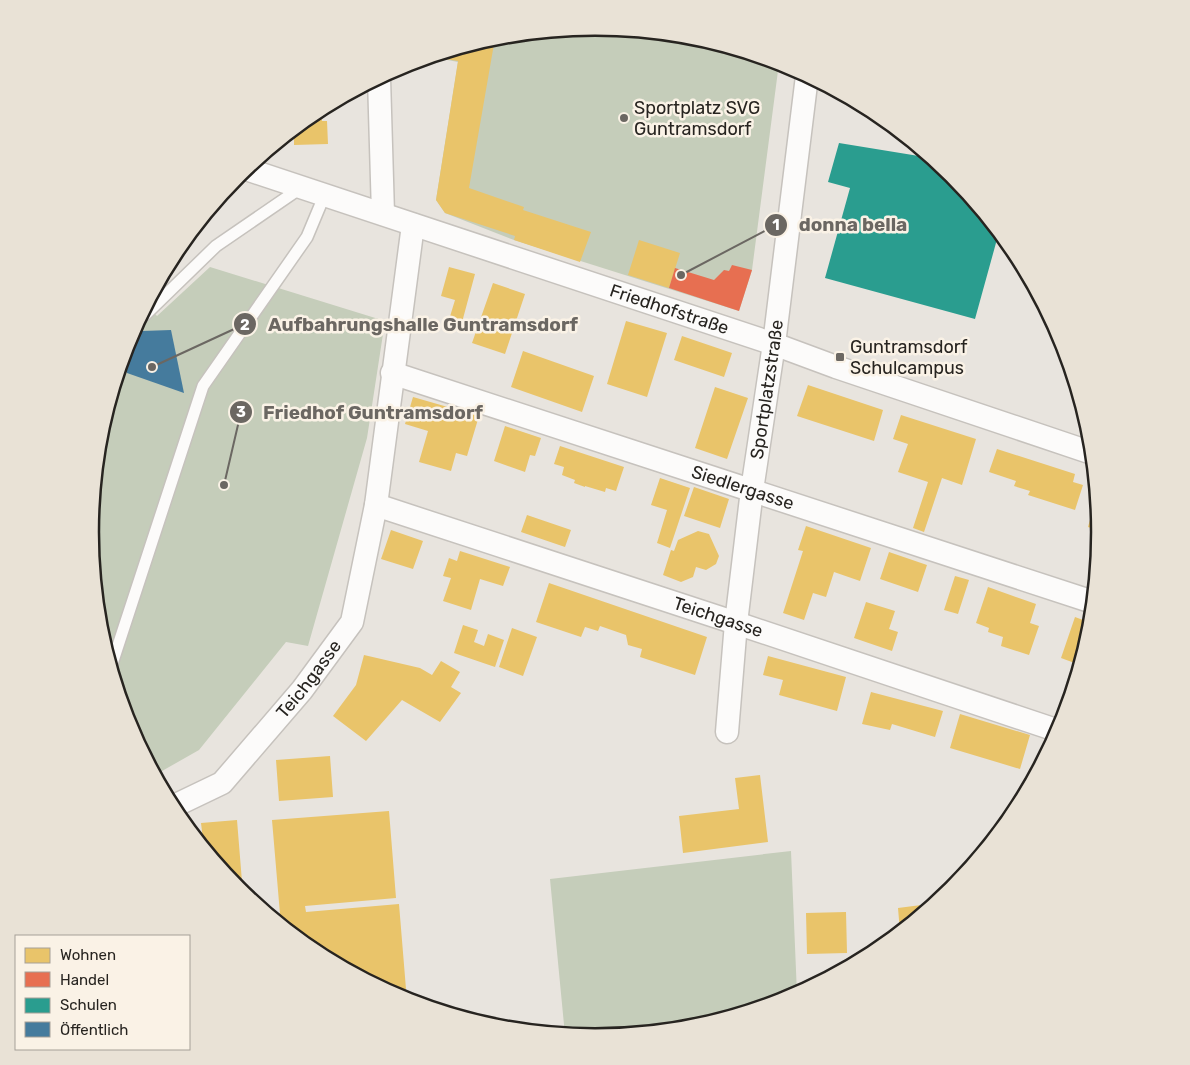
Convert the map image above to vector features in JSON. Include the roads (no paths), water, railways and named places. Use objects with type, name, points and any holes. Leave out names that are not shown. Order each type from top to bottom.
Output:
[{"type":"street","name":"Sportplatzstraße","points":[[726,732],[736,623],[752,490],[774,344],[806,83]]},
{"type":"street","points":[[379,86],[383,214]]},
{"type":"street","name":"Friedhofstraße","points":[[255,172],[303,186],[413,225],[774,344],[1084,450]]},
{"type":"street","name":"Teichgasse","points":[[179,803],[222,782],[302,690],[352,622],[376,505],[413,225]]},
{"type":"street","name":"Siedlergasse","points":[[392,373],[1087,600]]},
{"type":"street","name":"Teichgasse","points":[[376,505],[736,623],[1050,729]]},
{"type":"lane","points":[[153,307],[216,246],[303,186]]},
{"type":"lane","points":[[115,656],[203,386],[307,237],[325,194]]},
{"type":"place","name":"Sportplatz SVG Guntramsdorf","points":[[624,118]]},
{"type":"place","name":"donna bella","points":[[681,275]]},
{"type":"place","name":"Guntramsdorf Schulcampus","points":[[840,357]]},
{"type":"place","name":"Aufbahrungshalle Guntramsdorf","points":[[152,367]]},
{"type":"place","name":"Friedhof Guntramsdorf","points":[[224,485]]}]
